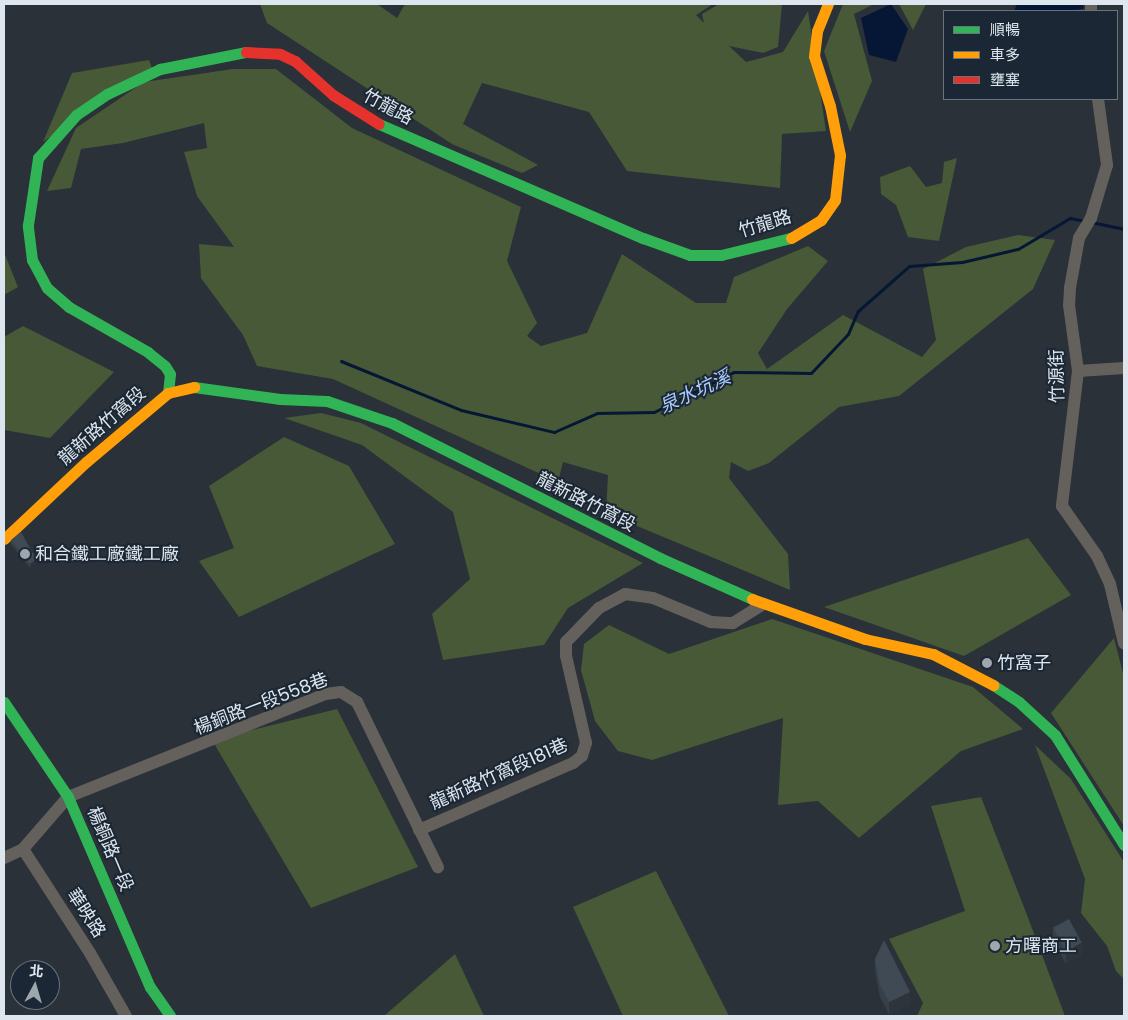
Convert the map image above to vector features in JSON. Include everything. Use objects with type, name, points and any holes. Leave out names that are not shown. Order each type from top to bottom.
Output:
[{"type":"street","name":"竹龍路","points":[[168,393],[170,374],[165,366],[148,352],[69,307],[47,288],[32,260],[28,225],[38,158],[76,115],[107,94],[160,69],[252,51],[280,54],[295,61],[333,95],[382,126],[643,238],[690,255],[722,255],[794,237],[821,220],[835,200],[840,155],[830,106],[814,56],[817,31],[828,4]]},
{"type":"street","name":"竹源街","points":[[1098,100],[1107,165],[1088,223],[1079,238],[1068,306],[1078,371],[1062,506],[1097,556],[1110,584],[1124,643]]},
{"type":"street","points":[[1078,371],[1124,368]]},
{"type":"street","name":"龍新路竹窩段","points":[[4,539],[26,522],[86,462],[168,393],[198,386],[280,399],[326,401],[392,423],[660,558],[764,604],[865,639],[932,654],[976,673],[1019,702],[1054,735],[1124,845]]},
{"type":"street","name":"龍新路竹窩段181巷","points":[[419,830],[573,763],[582,756],[586,743],[566,656],[566,642],[599,608],[625,594],[652,598],[711,622],[733,623],[764,604]]},
{"type":"street","name":"楊銅路一段558巷","points":[[23,849],[68,797],[326,694],[341,692],[356,702],[438,867]]},
{"type":"street","name":"楊銅路一段","points":[[4,702],[68,797],[150,987],[170,1016]]},
{"type":"street","points":[[4,858],[23,849]]},
{"type":"street","name":"華映路","points":[[23,849],[90,953],[126,1016]]},
{"type":"green space","points":[[260,4],[377,4],[397,18],[405,4],[713,4],[696,15],[704,23],[702,14],[719,4],[782,4],[778,47],[763,53],[729,46],[746,62],[783,52],[808,11],[826,131],[782,134],[780,188],[627,171],[589,112],[482,83],[463,124],[538,165],[522,173],[452,144],[267,23]]},
{"type":"green space","points":[[843,4],[874,4],[854,14],[872,81],[850,132],[824,51]]},
{"type":"green space","points":[[899,4],[926,4],[913,30]]},
{"type":"green space","points":[[149,60],[152,68],[43,142],[72,73]]},
{"type":"green space","points":[[233,69],[276,69],[352,128],[521,207],[507,261],[537,323],[527,336],[541,346],[587,333],[622,254],[696,303],[726,303],[734,277],[808,246],[828,261],[787,309],[758,353],[767,369],[843,315],[922,357],[936,340],[923,269],[966,247],[1018,235],[1055,240],[1033,289],[899,396],[839,407],[769,463],[748,471],[731,462],[729,478],[788,554],[790,590],[606,513],[608,475],[563,462],[558,482],[333,379],[257,366],[243,335],[201,278],[199,244],[234,247],[197,196],[184,152],[207,148],[204,123],[123,143],[81,149],[71,188],[47,191],[76,128],[144,82]]},
{"type":"green space","points":[[957,158],[939,241],[908,237],[896,205],[881,194],[880,177],[910,166],[926,187],[942,183],[944,162]]},
{"type":"green space","points":[[4,252],[18,287],[4,295]]},
{"type":"green space","points":[[23,326],[114,372],[50,438],[4,430],[4,337]]},
{"type":"green space","points":[[321,413],[361,423],[643,563],[568,608],[544,645],[443,660],[432,614],[470,579],[453,512],[362,445],[284,418]]},
{"type":"green space","points":[[284,437],[349,466],[395,544],[239,617],[199,561],[234,548],[209,486]]},
{"type":"green space","points":[[1028,538],[1071,595],[964,656],[824,607]]},
{"type":"green space","points":[[772,619],[973,687],[1023,729],[961,751],[859,838],[818,801],[778,805],[783,718],[652,760],[618,751],[595,721],[581,670],[584,644],[609,625],[669,654]]},
{"type":"green space","points":[[1114,638],[1124,677],[1124,826],[1051,713]]},
{"type":"green space","points":[[337,709],[418,867],[311,908],[212,740]]},
{"type":"green space","points":[[1035,745],[1071,779],[1124,862],[1124,979],[1116,971],[1107,946],[1081,913],[1085,879]]},
{"type":"green space","points":[[981,797],[1065,1016],[917,1016],[923,1003],[889,939],[965,911],[931,806]]},
{"type":"green space","points":[[656,871],[729,1016],[623,1016],[573,907]]},
{"type":"green space","points":[[455,954],[484,1016],[384,1016]]},
{"type":"water","points":[[891,4],[908,29],[896,62],[869,55],[861,18]]},
{"type":"water","points":[[1017,4],[1084,4],[1083,9],[1075,10],[1014,10]]},
{"type":"building","name":"和合鐵工廠鐵工廠","points":[[21,532],[36,559],[30,564],[11,540]]},
{"type":"building","points":[[1069,919],[1082,943],[1066,951],[1053,927]]},
{"type":"building","points":[[884,940],[910,992],[889,1002],[880,985],[875,959]]},
{"type":"waterway","name":"泉水坑溪","points":[[341,361],[461,410],[554,432],[597,413],[654,412],[734,372],[811,373],[848,334],[858,311],[909,266],[962,262],[1018,249],[1070,218],[1085,221]]},
{"type":"waterway","name":"泉水坑溪","points":[[1091,222],[1124,229]]},
{"type":"traffic: fast","points":[[168,393],[170,374],[165,366],[148,352],[69,307],[47,288],[32,260],[28,225],[38,158],[76,115],[107,94],[160,69],[246,52]]},
{"type":"traffic: fast","points":[[379,124],[643,238],[690,255],[721,255],[791,238]]},
{"type":"traffic: fast","points":[[194,387],[280,399],[327,401],[392,423],[660,558],[752,599]]},
{"type":"traffic: fast","points":[[993,685],[1019,702],[1055,735],[1124,845]]},
{"type":"traffic: fast","points":[[4,702],[68,797],[150,987],[170,1016]]},
{"type":"traffic: slow","points":[[791,238],[821,220],[835,200],[840,155],[830,106],[814,56],[817,31],[828,4]]},
{"type":"traffic: slow","points":[[4,539],[86,462],[168,393],[194,387]]},
{"type":"traffic: slow","points":[[752,599],[865,639],[933,654],[993,685]]},
{"type":"traffic: jam","points":[[246,52],[280,54],[295,61],[333,95],[379,124]]},
{"type":"place","name":"和合鐵工廠鐵工廠","points":[[25,554]]},
{"type":"place","name":"竹窩子","points":[[987,663]]},
{"type":"place","name":"方曙商工","points":[[995,946]]}]
